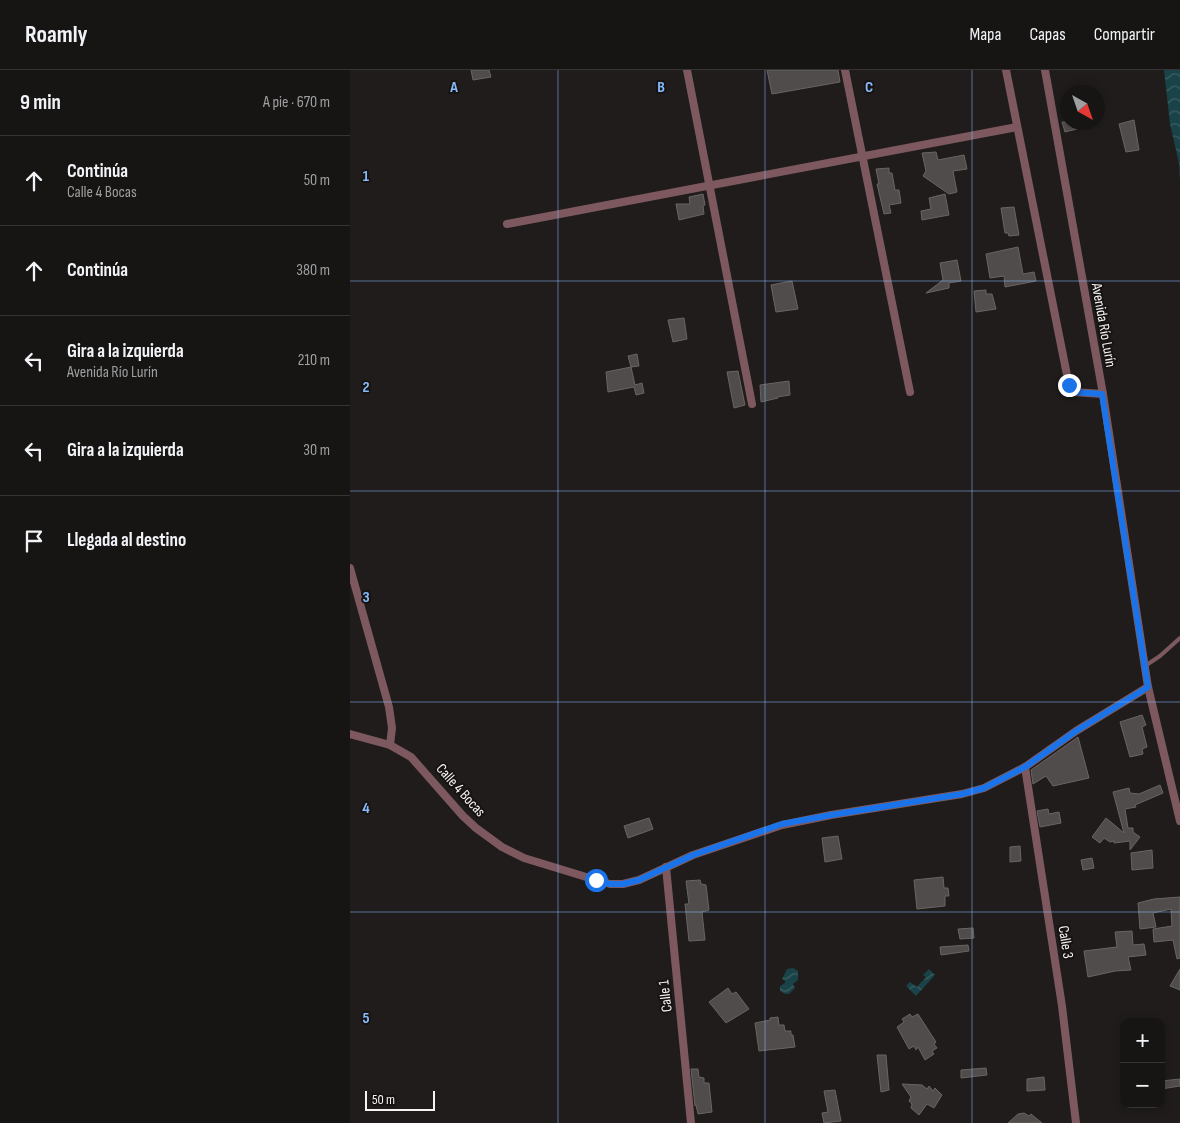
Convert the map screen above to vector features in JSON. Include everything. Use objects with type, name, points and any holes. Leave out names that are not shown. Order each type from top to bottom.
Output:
[{"type":"street","points":[[687,70],[752,404]]},
{"type":"street","points":[[845,70],[910,392]]},
{"type":"street","points":[[1006,70],[1069,385],[1073,392],[1078,394],[1102,394]]},
{"type":"street","name":"Avenida Río Lurín","points":[[1044,70],[1102,394],[1144,666],[1180,821]]},
{"type":"street","points":[[507,224],[1017,127]]},
{"type":"street","points":[[350,568],[389,707],[392,728],[390,745]]},
{"type":"street","name":"Calle 4 Bocas","points":[[350,734],[390,745],[411,757],[463,816],[502,847],[524,858],[610,884],[623,884],[639,880],[666,867],[782,824],[962,794],[984,788],[1025,767],[1076,731],[1148,687]]},
{"type":"street","name":"Calle 3","points":[[1025,767],[1062,1006],[1076,1123]]},
{"type":"street","name":"Calle 1","points":[[666,867],[691,1123]]},
{"type":"lane","points":[[1144,666],[1160,656],[1180,638]]},
{"type":"water","points":[[1164,70],[1180,70],[1180,181],[1179,163],[1170,124]]},
{"type":"water","points":[[793,968],[798,971],[798,980],[793,984],[795,988],[789,994],[785,994],[780,991],[780,986],[785,983],[782,979],[787,969]]},
{"type":"water","points":[[929,969],[935,975],[916,996],[906,986],[910,982],[917,987],[926,977],[923,975]]},
{"type":"building","points":[[471,70],[489,70],[491,77],[473,80]]},
{"type":"building","points":[[767,70],[838,70],[840,82],[772,94]]},
{"type":"building","points":[[1134,120],[1139,150],[1126,152],[1119,124]]},
{"type":"building","points":[[936,152],[938,160],[964,155],[967,169],[953,171],[957,192],[949,194],[923,176],[926,171],[922,153]]},
{"type":"building","points":[[889,168],[889,173],[892,173],[895,190],[899,190],[901,203],[889,205],[891,213],[884,214],[877,184],[879,184],[876,169]]},
{"type":"building","points":[[703,194],[704,214],[679,220],[676,204],[690,204],[689,197]]},
{"type":"building","points":[[945,194],[949,215],[922,220],[921,211],[931,209],[929,198]]},
{"type":"building","points":[[1014,207],[1019,235],[1009,236],[1008,233],[1005,233],[1001,208]]},
{"type":"building","points":[[1018,247],[1023,274],[1034,272],[1036,281],[1005,287],[1004,276],[990,278],[986,254]]},
{"type":"building","points":[[957,260],[961,281],[949,283],[949,288],[926,293],[943,280],[940,263]]},
{"type":"building","points":[[792,281],[798,309],[776,312],[771,285]]},
{"type":"building","points":[[986,290],[986,294],[992,294],[996,309],[976,312],[974,291]]},
{"type":"building","points":[[684,318],[687,339],[673,342],[668,320]]},
{"type":"building","points":[[637,354],[639,366],[631,367],[628,356]]},
{"type":"building","points":[[631,367],[635,385],[642,383],[644,393],[636,395],[634,387],[608,392],[606,372]]},
{"type":"building","points":[[738,371],[745,405],[734,408],[727,372]]},
{"type":"building","points":[[789,381],[790,395],[761,402],[760,385]]},
{"type":"building","points":[[1142,715],[1146,725],[1142,727],[1147,747],[1142,749],[1143,754],[1130,757],[1120,722]]},
{"type":"building","points":[[1078,737],[1089,778],[1053,786],[1046,776],[1033,784],[1031,770]]},
{"type":"building","points":[[1160,785],[1163,793],[1135,805],[1136,807],[1125,809],[1128,828],[1133,828],[1133,832],[1140,837],[1130,850],[1130,841],[1114,843],[1114,841],[1110,842],[1104,838],[1100,843],[1092,837],[1106,818],[1124,833],[1113,792],[1129,788],[1130,793],[1139,794]]},
{"type":"building","points":[[1048,809],[1049,814],[1059,812],[1061,823],[1040,827],[1037,811]]},
{"type":"building","points":[[649,818],[653,829],[628,838],[624,826]]},
{"type":"building","points":[[838,836],[842,859],[825,862],[822,838]]},
{"type":"building","points":[[1020,846],[1021,861],[1010,862],[1010,847]]},
{"type":"building","points":[[1152,850],[1153,868],[1132,870],[1131,853]]},
{"type":"building","points":[[1092,858],[1094,868],[1083,870],[1081,860]]},
{"type":"building","points":[[943,877],[944,888],[948,888],[949,896],[945,896],[945,906],[917,909],[914,880]]},
{"type":"building","points":[[700,880],[701,884],[706,885],[709,910],[702,912],[705,940],[689,941],[685,904],[689,904],[686,881]]},
{"type":"building","points":[[1180,897],[1180,958],[1177,959],[1173,940],[1154,942],[1153,929],[1172,926],[1171,909],[1153,913],[1156,927],[1140,929],[1138,903],[1154,899]]},
{"type":"building","points":[[973,928],[974,938],[960,939],[958,929]]},
{"type":"building","points":[[1132,931],[1133,945],[1144,944],[1146,955],[1128,957],[1131,970],[1115,971],[1088,977],[1084,951],[1117,947],[1115,932]]},
{"type":"building","points":[[968,945],[969,951],[941,955],[940,947]]},
{"type":"building","points":[[1180,969],[1180,990],[1170,986]]},
{"type":"building","points":[[728,988],[732,994],[736,992],[749,1009],[726,1023],[709,1002]]},
{"type":"building","points":[[910,1014],[912,1017],[918,1014],[936,1042],[934,1044],[937,1048],[932,1051],[934,1054],[925,1060],[918,1047],[916,1050],[914,1046],[909,1049],[897,1027],[904,1022],[902,1019]]},
{"type":"building","points":[[778,1017],[779,1025],[784,1025],[785,1031],[791,1031],[795,1047],[759,1051],[755,1023]]},
{"type":"building","points":[[877,1055],[886,1055],[889,1090],[881,1092]]},
{"type":"building","points":[[986,1068],[987,1075],[961,1078],[961,1070]]},
{"type":"building","points":[[691,1069],[698,1069],[699,1077],[704,1078],[704,1083],[709,1083],[712,1112],[698,1114],[695,1106]]},
{"type":"building","points":[[1044,1077],[1045,1090],[1027,1091],[1027,1079]]},
{"type":"building","points":[[1180,1079],[1180,1086],[1165,1088],[1165,1081]]},
{"type":"building","points":[[902,1084],[922,1085],[927,1089],[929,1086],[933,1091],[935,1088],[942,1095],[934,1108],[927,1104],[919,1115],[911,1108],[912,1104],[909,1101],[911,1097]]},
{"type":"building","points":[[835,1090],[841,1121],[824,1123],[822,1113],[828,1112],[824,1091]]},
{"type":"building","points":[[1024,1113],[1029,1116],[1031,1114],[1042,1123],[1008,1123],[1018,1114]]},
{"type":"route","points":[[596,880],[610,884],[623,884],[639,880],[693,855],[782,824],[962,794],[984,788],[1025,767],[1076,731],[1148,687],[1102,394],[1078,394],[1070,390],[1069,385]]}]
